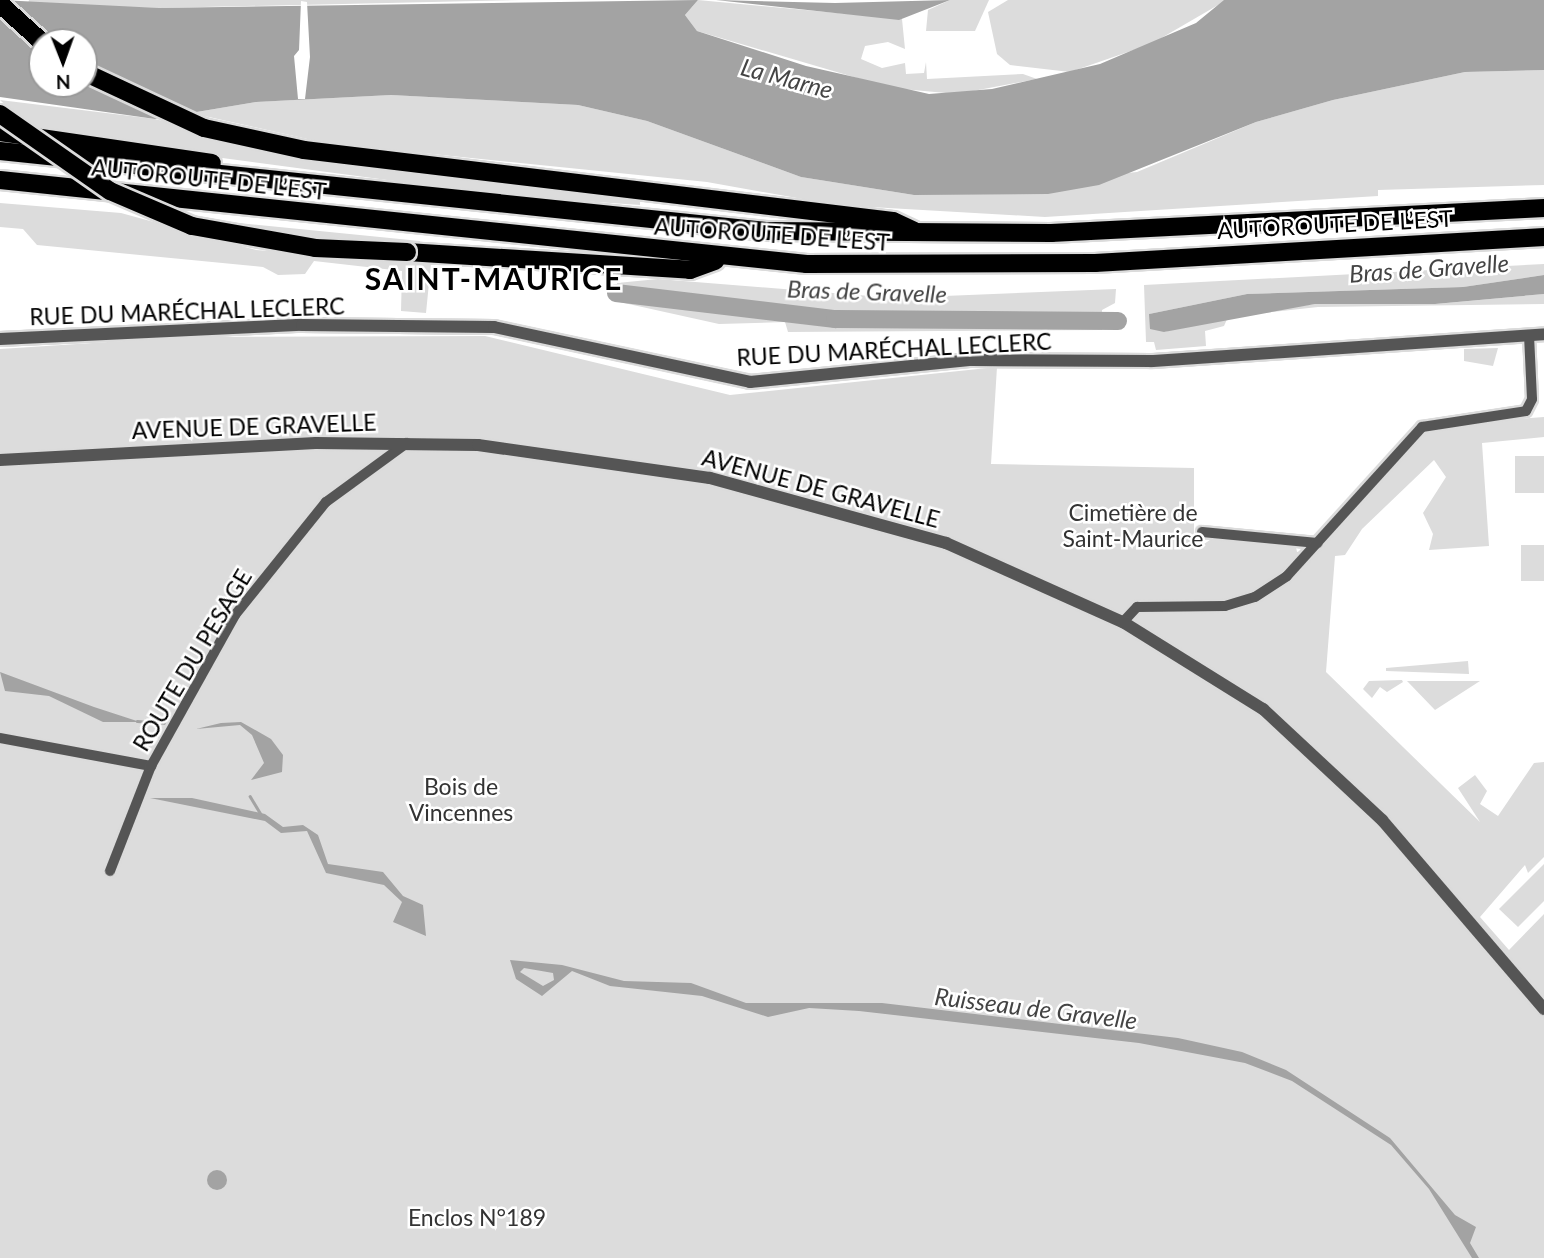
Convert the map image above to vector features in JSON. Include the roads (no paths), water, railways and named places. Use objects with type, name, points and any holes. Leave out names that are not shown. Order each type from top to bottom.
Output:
[{"type":"highway","points":[[0,4],[28,29]]},
{"type":"highway","points":[[98,79],[159,111],[244,138],[539,178],[893,221],[920,234]]},
{"type":"highway","points":[[0,114],[110,191],[192,226],[315,248],[690,270],[722,258]]},
{"type":"highway","points":[[0,132],[273,171],[292,182]]},
{"type":"highway","name":"AUTOROUTE DE L’EST","points":[[0,151],[665,224],[920,234],[1544,208]]},
{"type":"highway","name":"AUTOROUTE DE L’EST","points":[[0,180],[722,258],[1011,266],[1544,237]]},
{"type":"street","name":"RUE DU MARÉCHAL LECLERC","points":[[0,340],[302,325],[494,327],[750,382],[972,360],[1152,361],[1544,334]]},
{"type":"street","points":[[1123,622],[1137,607],[1225,606],[1255,597],[1287,576],[1422,427],[1526,411],[1532,399],[1529,335]]},
{"type":"street","name":"AVENUE DE GRAVELLE","points":[[0,460],[410,442],[596,458],[755,488],[946,543],[1123,622],[1263,709],[1326,764],[1544,1009]]},
{"type":"street","name":"ROUTE DU PESAGE","points":[[110,871],[151,766],[235,615],[288,542],[333,496],[410,442]]},
{"type":"street","points":[[1202,532],[1317,543]]},
{"type":"street","points":[[0,738],[151,766]]},
{"type":"water","name":"La Marne","points":[[0,0],[159,8],[698,0],[685,15],[697,31],[806,66],[929,94],[992,89],[1100,64],[1196,23],[1224,0],[1544,0],[1544,70],[1465,72],[1333,100],[1256,122],[1099,185],[1048,194],[914,195],[801,177],[647,121],[578,105],[391,95],[256,102],[155,119],[0,97]]},
{"type":"water","points":[[716,0],[835,3],[950,0],[899,20]]},
{"type":"water","name":"Bras de Gravelle","points":[[1544,275],[1544,294],[1435,304],[1315,304],[1164,332],[1150,329],[1149,314],[1247,294],[1463,287]]},
{"type":"water","points":[[0,672],[140,722],[103,722],[49,696],[5,691]]},
{"type":"water","points":[[241,722],[271,739],[283,755],[282,772],[251,780],[264,763],[252,735],[240,725],[196,729]]},
{"type":"water","points":[[150,798],[192,798],[265,814],[283,827],[303,825],[318,835],[328,864],[383,872],[403,896],[423,905],[426,936],[393,922],[402,902],[384,885],[326,873],[307,831],[281,833],[265,821]]},
{"type":"water","name":"Ruisseau de Gravelle","points":[[510,960],[562,965],[624,981],[691,983],[746,1003],[882,1003],[1178,1038],[1242,1052],[1286,1070],[1390,1138],[1455,1215],[1476,1227],[1470,1243],[1479,1258],[1472,1258],[1429,1189],[1391,1145],[1292,1081],[1245,1063],[1139,1043],[859,1011],[809,1008],[768,1017],[702,996],[610,986],[572,971],[542,996],[516,979]],"holes":[[[524,968],[553,973],[554,980],[543,986],[520,972]]]},
{"type":"water","points":[[217,1170],[224,1173],[227,1180],[224,1187],[217,1190],[210,1187],[207,1180],[210,1173]]},
{"type":"waterway","name":"Bras de Gravelle","points":[[616,293],[835,319],[1118,321]]},
{"type":"waterway","name":"Ruisseau de Gravelle","points":[[137,721],[167,723]]},
{"type":"waterway","name":"Ruisseau de Gravelle","points":[[250,796],[261,814]]},
{"type":"district","name":"SAINT-MAURICE","points":[[494,278]]},
{"type":"park label","name":"Cimetière de Saint-Maurice","points":[[1133,525]]},
{"type":"park label","name":"Bois de Vincennes","points":[[461,799]]},
{"type":"park label","name":"Enclos N°189","points":[[477,1217]]}]
